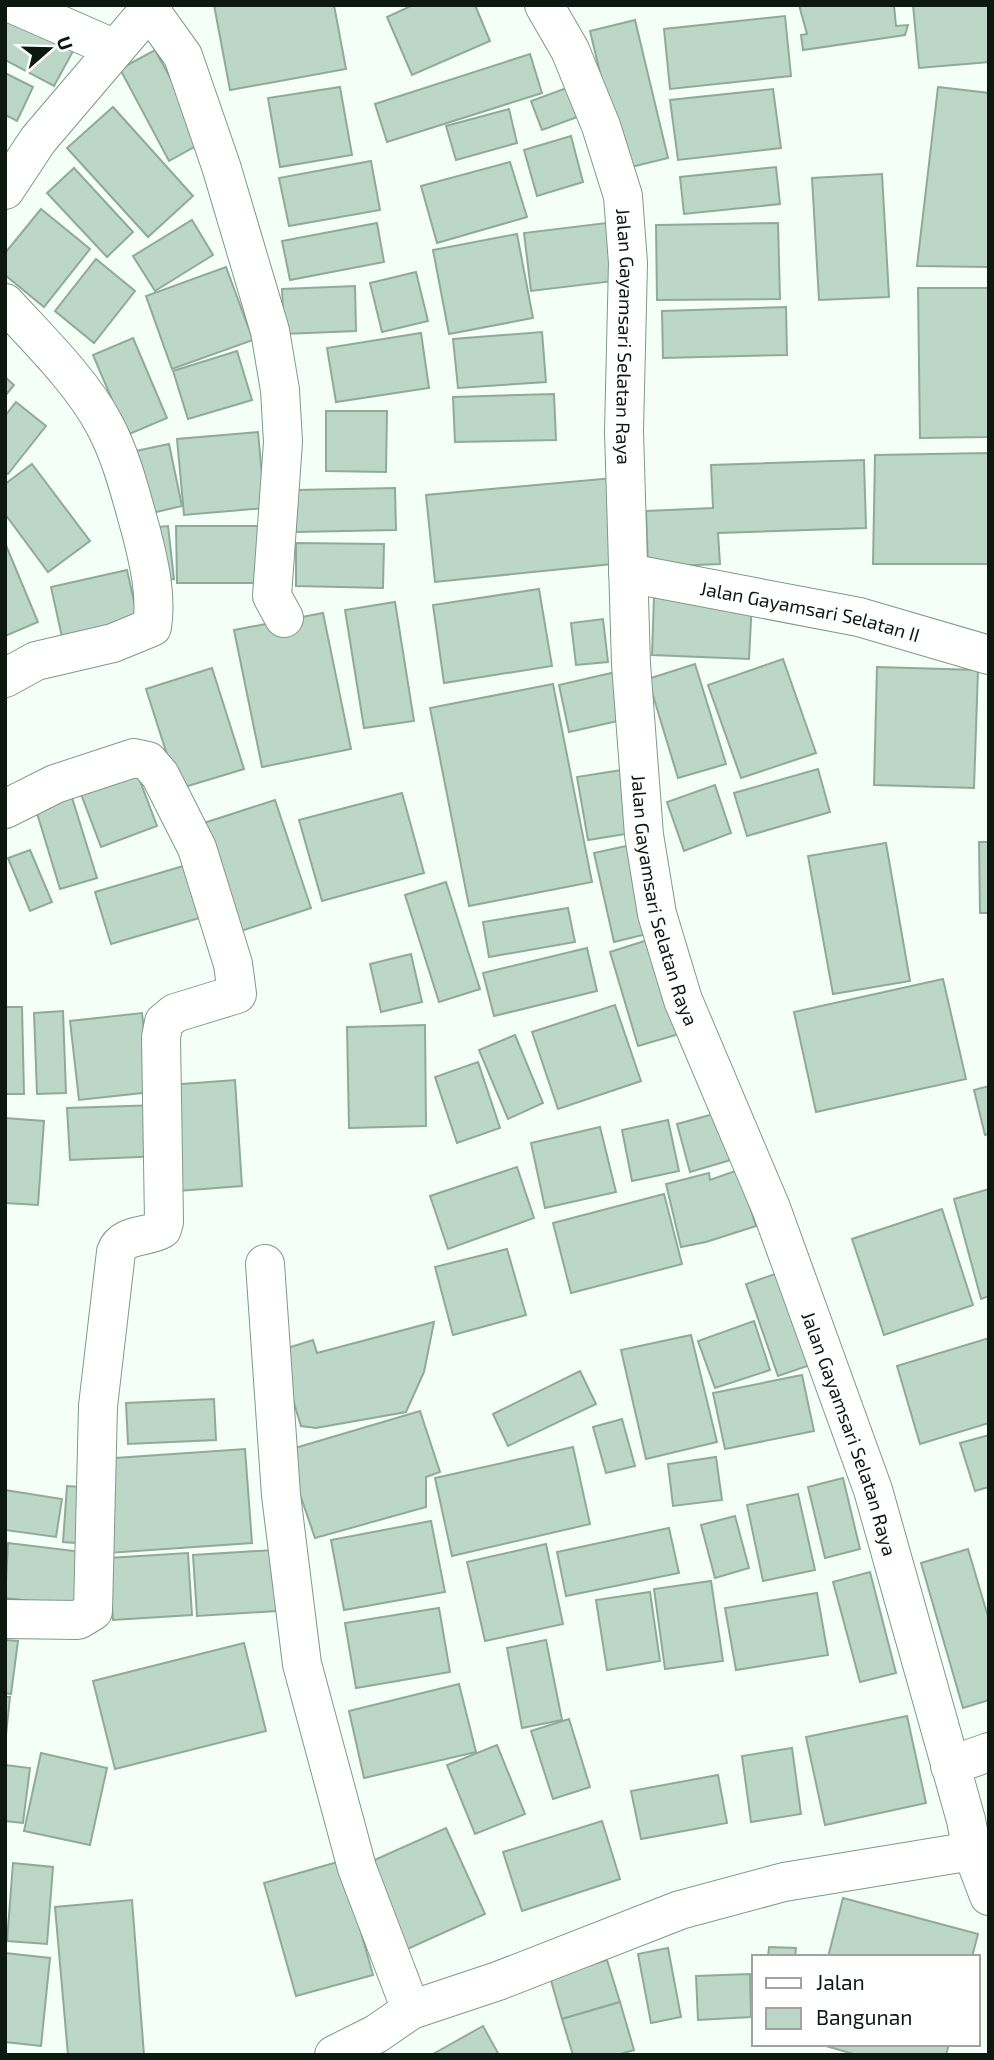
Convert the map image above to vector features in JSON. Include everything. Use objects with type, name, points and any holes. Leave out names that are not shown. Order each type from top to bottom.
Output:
[{"type":"street","points":[[15,5],[116,49]]},
{"type":"street","name":"Jalan Gayamsari Selatan Raya","points":[[544,5],[570,50],[591,100],[623,196],[628,263],[624,431],[631,664],[644,835],[657,914],[683,1000],[771,1208],[873,1490],[972,1851],[989,1896]]},
{"type":"street","points":[[5,190],[38,140],[152,7],[183,57],[221,166],[270,331],[280,390],[283,442],[272,596],[284,618]]},
{"type":"street","points":[[5,303],[66,370],[104,424],[129,486],[144,545],[155,608],[152,627],[143,632],[113,643],[36,662],[5,678]]},
{"type":"street","name":"Jalan Gayamsari Selatan II","points":[[628,573],[859,617],[989,655]]},
{"type":"street","points":[[5,808],[55,784],[134,758],[148,761],[160,775],[197,848],[233,964],[237,995],[175,1013],[164,1022],[161,1037],[164,1222],[162,1229],[126,1240],[119,1245],[116,1252],[98,1406],[93,1611],[78,1620],[5,1619]]},
{"type":"street","points":[[265,1264],[281,1495],[302,1664],[357,1868],[411,2010]]},
{"type":"street","points":[[950,1766],[989,1752]]},
{"type":"street","points":[[334,2055],[376,2034],[411,2010],[498,1982],[680,1910],[783,1882],[972,1851]]},
{"type":"building","points":[[214,5],[334,5],[346,69],[230,90]]},
{"type":"building","points":[[413,5],[475,5],[490,41],[412,75],[387,17]]},
{"type":"building","points":[[799,5],[894,5],[896,26],[908,25],[905,35],[803,50],[801,35],[807,34]]},
{"type":"building","points":[[913,5],[989,5],[989,62],[919,68]]},
{"type":"building","points":[[5,8],[78,42],[54,86],[5,60]]},
{"type":"building","points":[[785,16],[791,76],[670,89],[664,29]]},
{"type":"building","points":[[635,20],[668,158],[623,169],[590,31]]},
{"type":"building","points":[[155,50],[205,141],[169,161],[120,69]]},
{"type":"building","points":[[530,54],[542,93],[387,142],[375,104]]},
{"type":"building","points":[[5,73],[33,87],[17,121],[5,115]]},
{"type":"building","points":[[572,86],[583,115],[542,130],[531,101]]},
{"type":"building","points":[[340,87],[352,155],[280,167],[268,98]]},
{"type":"building","points":[[938,87],[989,93],[989,267],[917,266]]},
{"type":"building","points":[[773,89],[781,148],[678,160],[670,100]]},
{"type":"building","points":[[113,107],[193,196],[148,237],[67,148]]},
{"type":"building","points":[[509,109],[517,143],[456,160],[446,126]]},
{"type":"building","points":[[571,136],[583,182],[537,196],[524,150]]},
{"type":"building","points":[[371,161],[380,210],[289,226],[279,178]]},
{"type":"building","points":[[510,162],[527,217],[437,243],[421,186]]},
{"type":"building","points":[[776,167],[780,204],[684,214],[680,177]]},
{"type":"building","points":[[74,168],[133,232],[107,257],[47,193]]},
{"type":"building","points":[[882,174],[889,297],[819,300],[812,178]]},
{"type":"building","points":[[41,209],[90,249],[44,307],[5,275],[5,253]]},
{"type":"building","points":[[192,220],[213,255],[155,291],[133,256]]},
{"type":"building","points":[[377,223],[384,262],[290,280],[282,241]]},
{"type":"building","points":[[606,223],[614,281],[531,291],[524,233]]},
{"type":"building","points":[[778,223],[780,299],[657,300],[656,225]]},
{"type":"building","points":[[517,234],[533,318],[449,334],[433,250]]},
{"type":"building","points":[[96,259],[135,291],[94,343],[55,311]]},
{"type":"building","points":[[226,267],[253,340],[172,369],[146,296]]},
{"type":"building","points":[[416,272],[428,321],[382,332],[370,283]]},
{"type":"building","points":[[355,286],[356,331],[284,334],[282,289]]},
{"type":"building","points":[[918,288],[989,288],[989,437],[920,438]]},
{"type":"building","points":[[786,307],[787,355],[663,358],[662,311]]},
{"type":"building","points":[[542,332],[546,382],[458,388],[453,339]]},
{"type":"building","points":[[421,333],[429,388],[336,402],[327,348]]},
{"type":"building","points":[[133,338],[167,418],[127,435],[93,355]]},
{"type":"building","points":[[237,351],[252,400],[188,419],[173,371]]},
{"type":"building","points":[[5,377],[14,385],[5,396]]},
{"type":"building","points":[[554,394],[556,440],[455,442],[453,397]]},
{"type":"building","points":[[16,402],[46,426],[8,474],[5,472],[5,416]]},
{"type":"building","points":[[326,411],[387,411],[386,472],[326,471]]},
{"type":"building","points":[[258,432],[265,508],[184,515],[177,439]]},
{"type":"building","points":[[169,444],[182,506],[139,516],[126,453]]},
{"type":"building","points":[[989,453],[989,564],[873,564],[875,455]]},
{"type":"building","points":[[864,460],[866,528],[718,533],[720,564],[648,567],[646,511],[713,508],[711,465]]},
{"type":"building","points":[[32,464],[90,541],[48,572],[5,514],[5,484]]},
{"type":"building","points":[[613,478],[622,563],[435,582],[426,495]]},
{"type":"building","points":[[395,488],[396,530],[296,532],[296,490]]},
{"type":"building","points":[[168,526],[174,579],[152,581],[146,528]]},
{"type":"building","points":[[176,526],[259,526],[258,583],[177,583]]},
{"type":"building","points":[[5,543],[38,622],[5,636]]},
{"type":"building","points":[[296,543],[384,544],[383,588],[296,586]]},
{"type":"building","points":[[127,570],[140,628],[64,646],[51,587]]},
{"type":"building","points":[[539,589],[552,666],[444,683],[433,605]]},
{"type":"building","points":[[654,597],[752,601],[749,659],[652,655]]},
{"type":"building","points":[[395,602],[414,721],[364,728],[345,610]]},
{"type":"building","points":[[323,613],[351,749],[262,767],[234,630]]},
{"type":"building","points":[[603,619],[608,662],[576,665],[571,623]]},
{"type":"building","points":[[783,659],[816,753],[741,778],[708,685]]},
{"type":"building","points":[[695,664],[726,764],[678,778],[648,679]]},
{"type":"building","points":[[877,667],[978,670],[974,788],[874,785]]},
{"type":"building","points":[[212,668],[244,769],[178,789],[146,689]]},
{"type":"building","points":[[620,671],[631,718],[569,732],[559,685]]},
{"type":"building","points":[[553,684],[592,882],[469,906],[430,708]]},
{"type":"building","points":[[134,765],[157,826],[101,847],[78,786]]},
{"type":"building","points":[[628,769],[638,832],[588,840],[577,777]]},
{"type":"building","points":[[818,769],[830,812],[747,836],[734,793]]},
{"type":"building","points":[[715,785],[731,833],[684,851],[667,802]]},
{"type":"building","points":[[69,788],[97,878],[60,889],[33,800]]},
{"type":"building","points":[[402,793],[424,873],[322,901],[299,820]]},
{"type":"building","points":[[275,800],[311,908],[241,931],[204,823]]},
{"type":"building","points":[[979,842],[989,842],[989,913],[980,913]]},
{"type":"building","points":[[640,843],[659,931],[614,942],[594,853]]},
{"type":"building","points":[[886,843],[910,981],[833,994],[808,856]]},
{"type":"building","points":[[30,850],[52,902],[30,911],[8,858]]},
{"type":"building","points":[[190,864],[206,916],[111,944],[95,892]]},
{"type":"building","points":[[446,882],[480,989],[439,1002],[405,895]]},
{"type":"building","points":[[568,908],[575,942],[489,957],[483,922]]},
{"type":"building","points":[[657,937],[686,1032],[638,1046],[610,952]]},
{"type":"building","points":[[587,948],[597,991],[494,1016],[483,973]]},
{"type":"building","points":[[411,954],[422,1002],[381,1012],[370,964]]},
{"type":"building","points":[[943,979],[966,1079],[816,1112],[794,1012]]},
{"type":"building","points":[[615,1005],[641,1081],[558,1109],[532,1032]]},
{"type":"building","points":[[5,1007],[22,1007],[24,1094],[5,1094]]},
{"type":"building","points":[[63,1011],[66,1093],[37,1094],[34,1013]]},
{"type":"building","points":[[142,1013],[151,1092],[79,1100],[70,1021]]},
{"type":"building","points":[[425,1025],[426,1126],[349,1128],[347,1027]]},
{"type":"building","points":[[515,1035],[543,1103],[508,1119],[479,1050]]},
{"type":"building","points":[[478,1062],[500,1128],[457,1143],[435,1077]]},
{"type":"building","points":[[235,1080],[242,1186],[178,1191],[169,1085]]},
{"type":"building","points":[[989,1086],[989,1134],[985,1135],[974,1090]]},
{"type":"building","points":[[158,1105],[161,1156],[70,1160],[67,1108]]},
{"type":"building","points":[[721,1112],[734,1159],[690,1172],[677,1124]]},
{"type":"building","points":[[5,1118],[44,1121],[38,1205],[5,1203]]},
{"type":"building","points":[[668,1120],[679,1171],[632,1181],[622,1130]]},
{"type":"building","points":[[600,1127],[616,1192],[545,1208],[531,1143]]},
{"type":"building","points":[[517,1167],[534,1218],[448,1249],[430,1196]]},
{"type":"building","points":[[738,1170],[756,1226],[681,1247],[666,1184],[709,1173],[710,1180]]},
{"type":"building","points":[[989,1189],[989,1296],[981,1299],[954,1199]]},
{"type":"building","points":[[664,1194],[682,1264],[571,1293],[553,1223]]},
{"type":"building","points":[[942,1209],[973,1305],[884,1335],[852,1239]]},
{"type":"building","points":[[507,1249],[526,1315],[453,1335],[435,1267]]},
{"type":"building","points":[[790,1269],[822,1361],[778,1376],[746,1284]]},
{"type":"building","points":[[754,1321],[770,1370],[715,1388],[698,1341]]},
{"type":"building","points":[[434,1322],[424,1372],[406,1412],[316,1428],[301,1426],[278,1351],[313,1340],[317,1353]]},
{"type":"building","points":[[691,1335],[717,1442],[646,1459],[621,1350]]},
{"type":"building","points":[[989,1338],[989,1423],[920,1444],[897,1366]]},
{"type":"building","points":[[580,1371],[596,1404],[508,1446],[493,1414]]},
{"type":"building","points":[[802,1375],[814,1431],[725,1449],[713,1393]]},
{"type":"building","points":[[214,1399],[216,1440],[128,1444],[126,1403]]},
{"type":"building","points":[[420,1411],[440,1472],[426,1477],[426,1507],[315,1538],[285,1451]]},
{"type":"building","points":[[622,1419],[635,1466],[606,1473],[593,1427]]},
{"type":"building","points":[[989,1435],[989,1487],[975,1491],[960,1443]]},
{"type":"building","points":[[573,1447],[590,1524],[452,1556],[435,1478]]},
{"type":"building","points":[[245,1449],[252,1543],[108,1553],[101,1459]]},
{"type":"building","points":[[716,1457],[722,1500],[673,1506],[668,1464]]},
{"type":"building","points":[[843,1478],[860,1549],[825,1558],[808,1487]]},
{"type":"building","points":[[67,1486],[94,1488],[90,1544],[63,1542]]},
{"type":"building","points":[[5,1490],[62,1499],[56,1537],[5,1530]]},
{"type":"building","points":[[798,1494],[815,1570],[763,1581],[747,1505]]},
{"type":"building","points":[[735,1516],[749,1568],[715,1578],[701,1525]]},
{"type":"building","points":[[431,1521],[445,1592],[344,1610],[331,1540]]},
{"type":"building","points":[[669,1528],[679,1573],[566,1596],[557,1552]]},
{"type":"building","points":[[8,1543],[91,1553],[85,1607],[5,1598]]},
{"type":"building","points":[[546,1544],[563,1624],[485,1641],[467,1562]]},
{"type":"building","points":[[968,1549],[989,1620],[989,1700],[963,1708],[921,1563]]},
{"type":"building","points":[[274,1550],[277,1611],[197,1616],[193,1555]]},
{"type":"building","points":[[188,1553],[192,1615],[113,1620],[108,1558]]},
{"type":"building","points":[[870,1572],[896,1673],[860,1682],[833,1582]]},
{"type":"building","points":[[711,1581],[723,1661],[665,1669],[654,1589]]},
{"type":"building","points":[[650,1592],[660,1661],[607,1670],[596,1600]]},
{"type":"building","points":[[817,1593],[828,1655],[736,1670],[725,1608]]},
{"type":"building","points":[[439,1608],[450,1672],[356,1688],[345,1623]]},
{"type":"building","points":[[5,1640],[18,1641],[11,1694],[5,1693]]},
{"type":"building","points":[[546,1640],[562,1720],[522,1728],[507,1648]]},
{"type":"building","points":[[244,1643],[266,1731],[115,1769],[93,1681]]},
{"type":"building","points":[[459,1684],[476,1752],[364,1778],[349,1711]]},
{"type":"building","points":[[5,1697],[10,1697],[5,1744]]},
{"type":"building","points":[[907,1716],[926,1803],[825,1825],[806,1737]]},
{"type":"building","points":[[569,1719],[590,1787],[553,1799],[531,1731]]},
{"type":"building","points":[[497,1745],[525,1814],[475,1834],[447,1765]]},
{"type":"building","points":[[792,1748],[801,1814],[751,1822],[742,1756]]},
{"type":"building","points":[[41,1753],[107,1768],[90,1845],[24,1831]]},
{"type":"building","points":[[5,1765],[30,1768],[23,1823],[5,1821]]},
{"type":"building","points":[[718,1775],[727,1823],[641,1839],[631,1791]]},
{"type":"building","points":[[602,1821],[620,1879],[522,1911],[503,1852]]},
{"type":"building","points":[[446,1828],[485,1914],[401,1952],[361,1866]]},
{"type":"building","points":[[341,1861],[373,1975],[296,1996],[264,1883]]},
{"type":"building","points":[[13,1863],[53,1867],[47,1944],[7,1941]]},
{"type":"building","points":[[843,1898],[978,1934],[973,1955],[829,1955]]},
{"type":"building","points":[[132,1900],[144,2055],[68,2055],[55,1907]]},
{"type":"building","points":[[769,1947],[796,1948],[795,1955],[768,1955]]},
{"type":"building","points":[[668,1948],[681,2017],[651,2023],[638,1954]]},
{"type":"building","points":[[5,1953],[50,1958],[41,2046],[5,2042]]},
{"type":"building","points":[[607,1960],[620,2002],[562,2019],[550,1977]]},
{"type":"building","points":[[750,1974],[751,2017],[698,2020],[696,1976]]},
{"type":"building","points":[[620,2002],[634,2050],[617,2055],[573,2055],[562,2019]]},
{"type":"building","points":[[483,2026],[499,2055],[433,2055],[433,2054]]},
{"type":"building","points":[[826,2046],[948,2046],[946,2055],[857,2055]]}]
